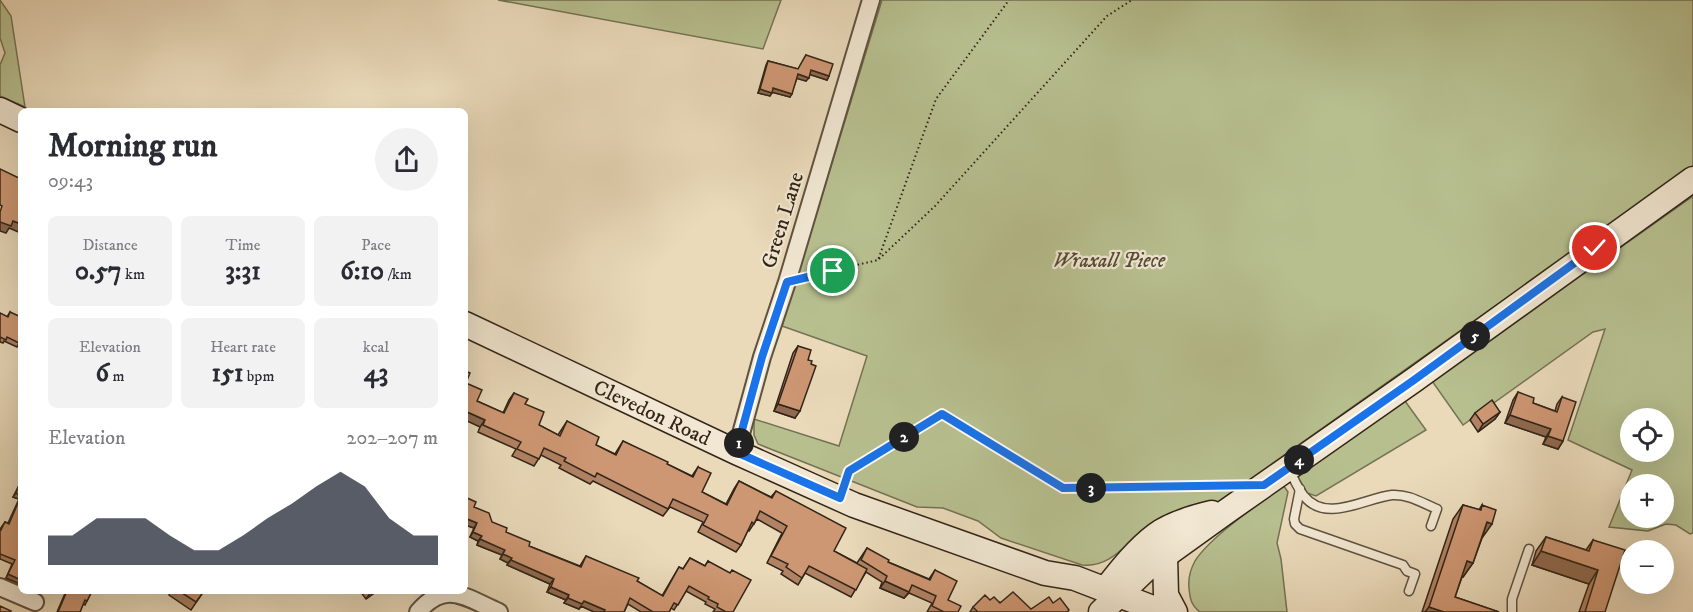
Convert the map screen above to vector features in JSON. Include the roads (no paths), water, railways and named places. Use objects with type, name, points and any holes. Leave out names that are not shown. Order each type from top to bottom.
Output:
[{"type":"main road","points":[[0,110],[18,119]]},
{"type":"main road","points":[[1108,603],[1165,556],[1264,485],[1294,478],[1693,179]]},
{"type":"main road","name":"Clevedon Road","points":[[468,325],[736,452],[840,498],[1045,573],[1067,587],[1108,603],[1163,612]]},
{"type":"main road","points":[[1108,603],[1129,561],[1156,534],[1188,521],[1227,511]]},
{"type":"main road","points":[[1165,556],[1166,595],[1175,612]]},
{"type":"street","name":"Green Lane","points":[[736,452],[762,357],[787,282],[871,0]]},
{"type":"street","points":[[0,587],[35,602]]},
{"type":"street","points":[[418,612],[436,596],[444,594]]},
{"type":"street","points":[[454,594],[499,612]]},
{"type":"lane","points":[[1294,478],[1312,504],[1319,507],[1336,509],[1391,495],[1404,495],[1437,509],[1431,526]]},
{"type":"lane","points":[[1294,478],[1300,496],[1294,519],[1300,529],[1403,565],[1407,571],[1415,574],[1409,591]]},
{"type":"lane","points":[[1512,612],[1512,599],[1529,549]]},
{"type":"park label","name":"Wraxall Piece","points":[[1109,260]]}]
